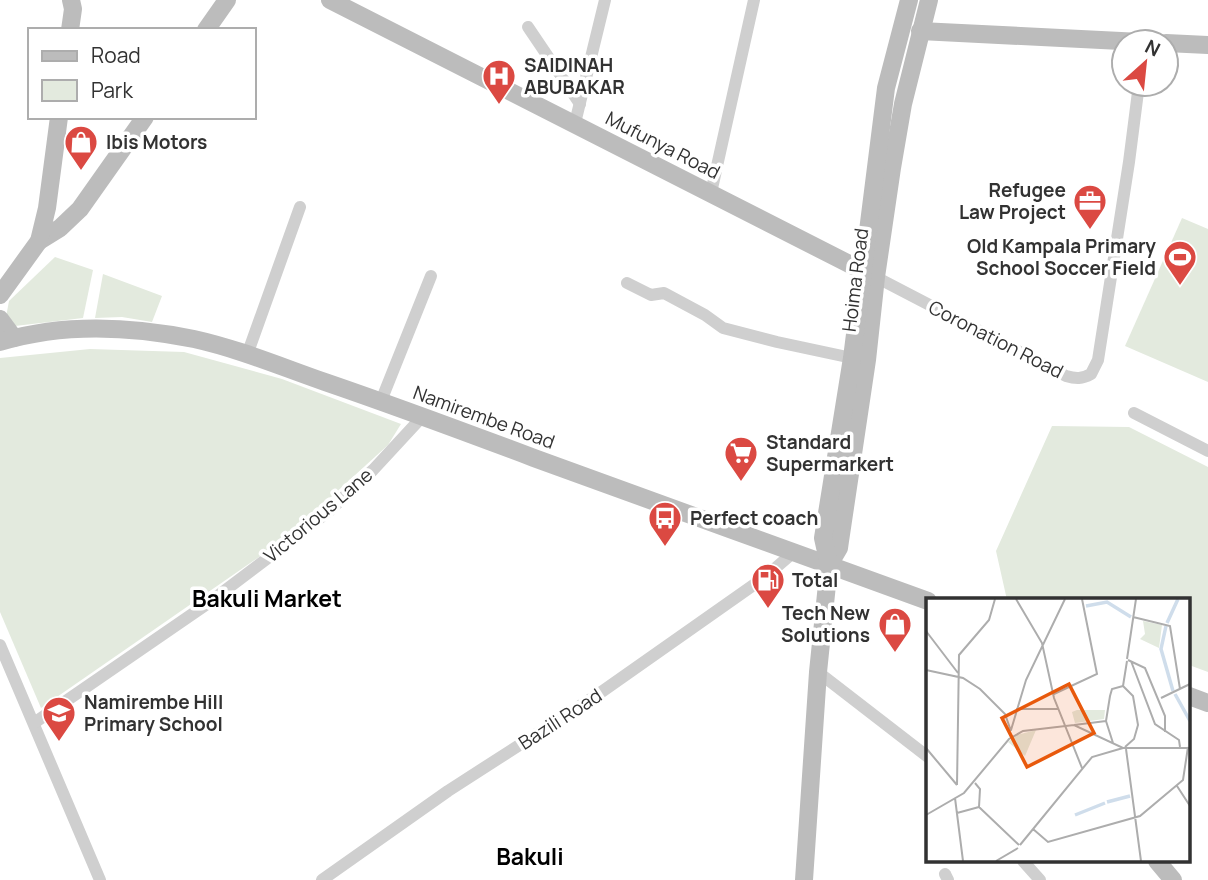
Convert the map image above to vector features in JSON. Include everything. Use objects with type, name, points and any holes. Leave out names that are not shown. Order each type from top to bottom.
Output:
[{"type":"main road","points":[[70,28],[73,9],[71,0]]},
{"type":"main road","points":[[207,28],[227,0]]},
{"type":"main road","name":"Mufunya Road","points":[[330,0],[869,274]]},
{"type":"main road","name":"Hoima Road","points":[[829,565],[839,548],[867,360],[869,274],[886,88],[909,0]]},
{"type":"main road","name":"Hoima Road","points":[[804,880],[818,671],[829,565],[822,538],[852,358],[902,104],[929,0]]},
{"type":"main road","points":[[920,31],[1110,40]]},
{"type":"main road","points":[[1180,44],[1208,45]]},
{"type":"main road","points":[[0,295],[39,241],[47,208],[59,119]]},
{"type":"main road","points":[[39,241],[60,228],[80,209],[144,119]]},
{"type":"main road","points":[[0,319],[7,340]]},
{"type":"main road","name":"Namirembe Road","points":[[7,340],[73,329],[144,331],[194,340],[247,355],[381,401],[926,600]]},
{"type":"main road","points":[[1190,696],[1208,703]]},
{"type":"main road","points":[[1158,862],[1173,880]]},
{"type":"street","points":[[575,123],[605,0]]},
{"type":"street","points":[[712,194],[754,0]]},
{"type":"street","points":[[528,27],[580,104]]},
{"type":"street","name":"Coronation Road","points":[[869,274],[1066,376],[1075,379],[1091,374],[1098,360],[1137,98]]},
{"type":"street","points":[[247,355],[300,207]]},
{"type":"street","points":[[381,401],[430,276]]},
{"type":"street","points":[[627,283],[651,295],[664,293],[723,328],[852,358]]},
{"type":"street","points":[[1134,413],[1208,451]]},
{"type":"street","name":"Victorious Lane","points":[[34,723],[207,604],[329,511],[373,470],[422,417]]},
{"type":"street","name":"Bazili Road","points":[[322,880],[447,791],[600,693],[765,576],[794,552]]},
{"type":"street","points":[[0,645],[100,880]]},
{"type":"street","points":[[818,671],[926,755]]},
{"type":"street","points":[[1024,862],[1040,880]]},
{"type":"green space","name":"Old Kampala Primary School Soccer Field","points":[[1182,218],[1208,229],[1208,382],[1125,346]]},
{"type":"green space","points":[[55,257],[93,270],[83,318],[15,326],[6,317],[9,301]]},
{"type":"green space","points":[[103,274],[162,296],[152,322],[122,317],[95,318]]},
{"type":"green space","points":[[90,349],[184,352],[282,379],[401,424],[388,445],[285,539],[41,708],[0,612],[0,358]]},
{"type":"green space","points":[[1052,426],[1129,427],[1208,467],[1208,672],[1190,665],[1190,598],[1007,598],[996,551]]},
{"type":"place","name":"SAIDINAH ABUBAKAR","points":[[499,106]]},
{"type":"place","name":"Ibis Motors","points":[[81,172]]},
{"type":"place","name":"Refugee Law Project","points":[[1090,231]]},
{"type":"place","name":"Old Kampala Primary School Soccer Field","points":[[1180,287]]},
{"type":"place","name":"Standard Supermarkert","points":[[741,483]]},
{"type":"place","name":"Perfect coach","points":[[665,548]]},
{"type":"place","name":"Total","points":[[768,610]]},
{"type":"place","name":"Tech New Solutions","points":[[895,654]]},
{"type":"place","name":"Namirembe Hill Primary School","points":[[59,743]]},
{"type":"district","name":"Bakuli Market","points":[[267,599]]},
{"type":"district","name":"Bakuli","points":[[530,857]]}]
